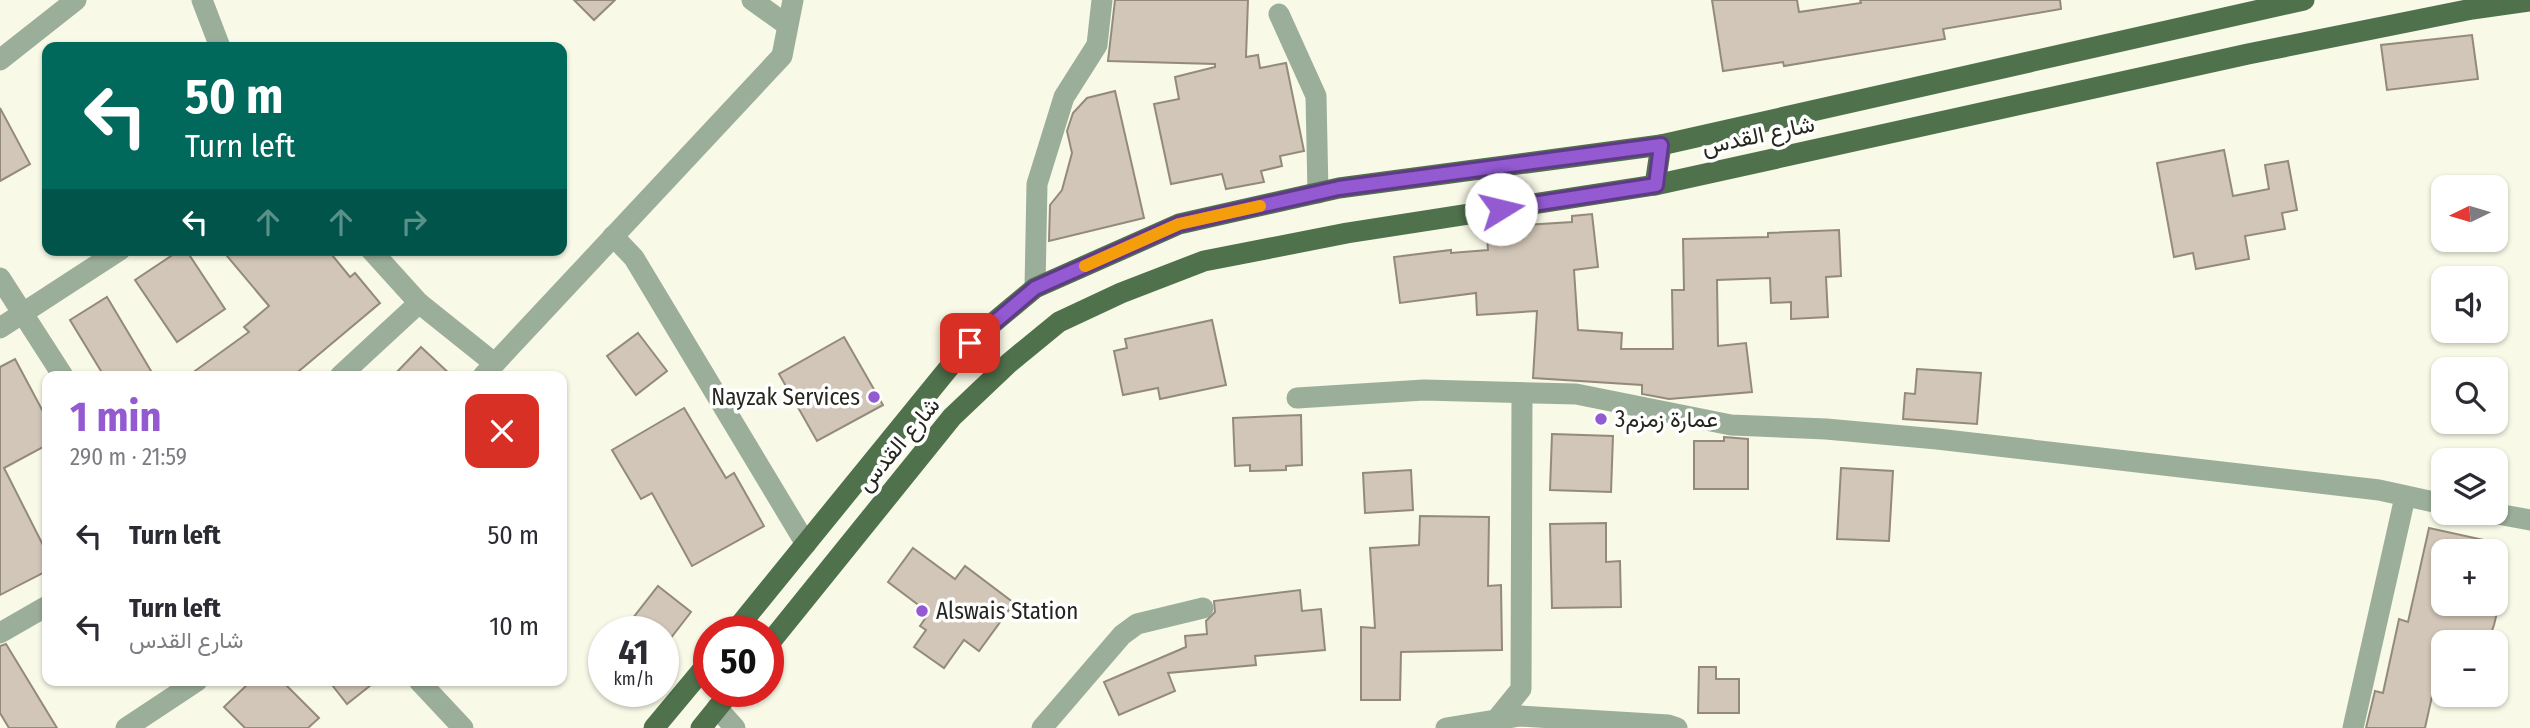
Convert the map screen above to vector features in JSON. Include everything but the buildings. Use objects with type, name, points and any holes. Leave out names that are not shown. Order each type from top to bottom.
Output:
[{"type":"main road","name":"شارع القدس","points":[[747,616],[970,343],[1035,288],[1179,224],[1318,193],[1661,145],[2304,0]]},
{"type":"main road","name":"شارع القدس","points":[[784,625],[952,417],[1009,363],[1059,322],[1121,293],[1204,261],[1347,233],[1656,185],[2261,52],[2472,9],[2530,1]]},
{"type":"main road","points":[[1656,185],[1661,145]]},
{"type":"main road","points":[[654,728],[693,681]]},
{"type":"main road","points":[[701,728],[718,708]]},
{"type":"street","points":[[0,60],[76,0]]},
{"type":"street","points":[[202,0],[218,42]]},
{"type":"street","points":[[752,0],[787,25]]},
{"type":"street","points":[[376,256],[419,303],[489,369],[782,56],[793,0]]},
{"type":"street","points":[[1035,288],[1037,184],[1064,97],[1097,45],[1102,0]]},
{"type":"street","points":[[1279,13],[1316,96],[1318,193]]},
{"type":"street","points":[[613,236],[634,258],[806,544]]},
{"type":"street","points":[[0,328],[111,256]]},
{"type":"street","points":[[0,278],[60,371]]},
{"type":"street","points":[[345,371],[419,303]]},
{"type":"street","points":[[1297,398],[1424,390],[1576,394],[1731,425],[1826,429],[1937,439],[2352,487],[2431,502]]},
{"type":"street","points":[[1495,720],[1521,689],[1522,393]]},
{"type":"street","points":[[2353,728],[2405,497]]},
{"type":"street","points":[[2508,516],[2530,520]]},
{"type":"street","points":[[1042,728],[1122,635],[1137,624],[1203,608]]},
{"type":"street","points":[[0,633],[42,609]]},
{"type":"street","points":[[126,728],[189,686]]},
{"type":"street","points":[[424,686],[463,728]]},
{"type":"street","points":[[718,708],[734,728]]},
{"type":"street","points":[[1446,728],[1520,716],[1668,725],[1677,728]]},
{"type":"slow traffic","points":[[1085,266],[1179,224],[1260,206]]},
{"type":"place","name":"Nayzak Services","points":[[874,397]]},
{"type":"place","name":"عمارة زمزم3","points":[[1601,419]]},
{"type":"place","name":"Alswais Station","points":[[922,611]]},
{"type":"route","points":[[970,343],[1035,288],[1179,224],[1339,188],[1661,145],[1656,185],[1501,209]]}]
